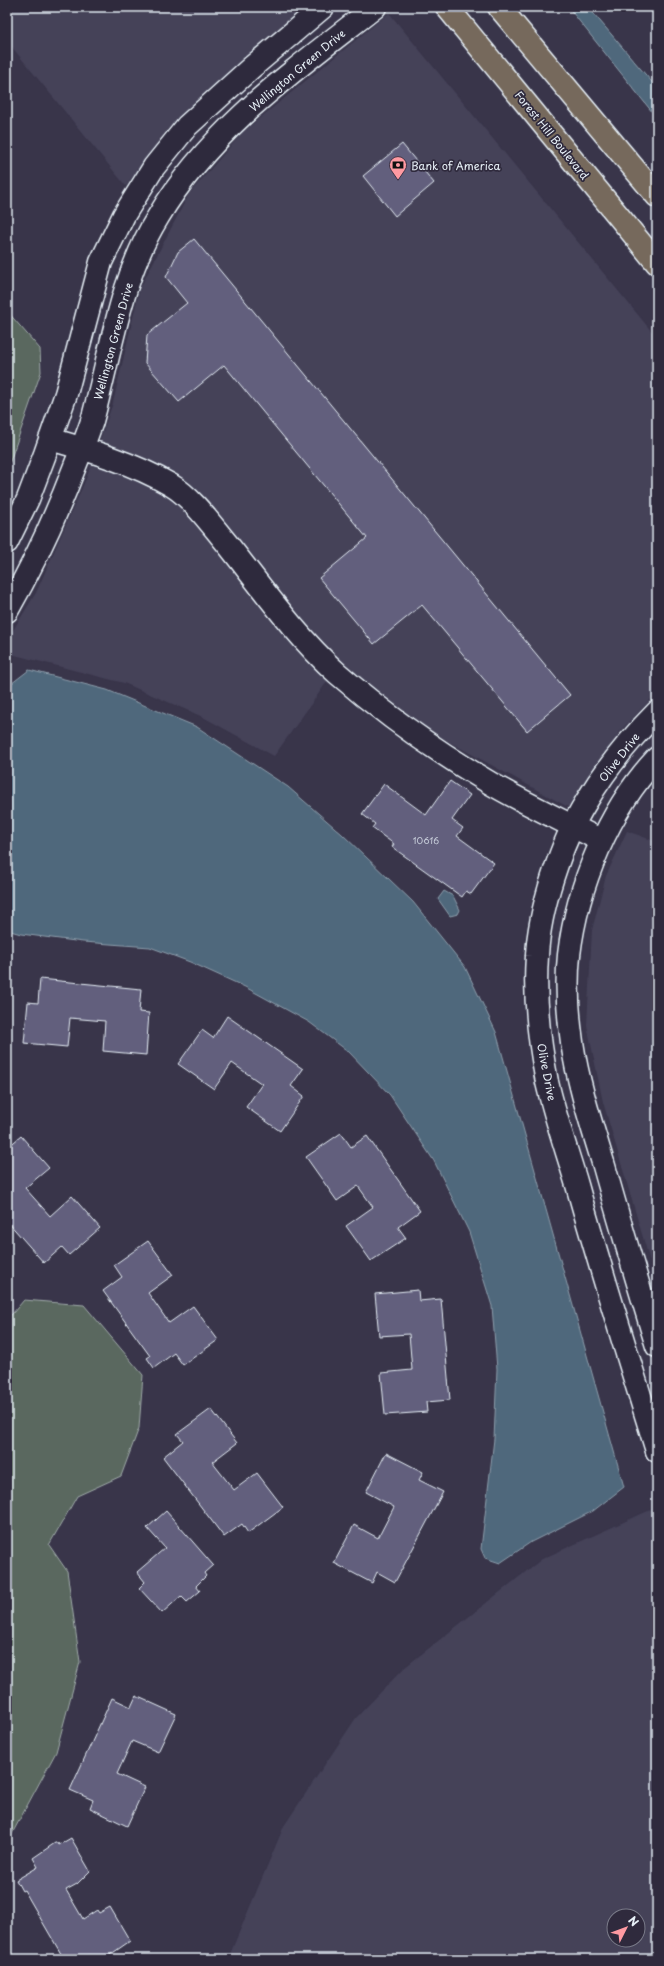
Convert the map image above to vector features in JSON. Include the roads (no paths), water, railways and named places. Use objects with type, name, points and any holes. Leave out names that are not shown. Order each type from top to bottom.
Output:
[{"type":"main road","name":"Forest Hill Boulevard","points":[[447,7],[657,264]]},
{"type":"main road","points":[[499,7],[657,196]]},
{"type":"street","points":[[7,542],[28,499],[68,386],[92,298],[100,262],[124,216],[154,167],[188,126],[252,67],[323,7]]},
{"type":"street","name":"Wellington Green Drive","points":[[7,611],[48,534],[82,448],[91,423],[121,307],[143,245],[157,217],[186,176],[215,140],[278,84],[374,7]]},
{"type":"street","points":[[92,298],[121,307]]},
{"type":"street","points":[[50,439],[126,462],[172,486],[192,504],[217,531],[305,642],[336,672],[373,704],[423,742],[485,780],[602,841]]},
{"type":"street","name":"Olive Drive","points":[[657,712],[620,754],[585,804],[574,826],[550,888],[541,923],[537,955],[537,1018],[548,1084],[589,1232],[657,1451]]},
{"type":"street","points":[[657,758],[635,784],[602,841],[579,903],[569,954],[569,1016],[578,1076],[615,1211],[657,1346]]},
{"type":"water","points":[[568,7],[588,7],[657,88],[657,118]]},
{"type":"water","points":[[29,670],[107,690],[197,727],[288,787],[342,834],[413,902],[465,967],[496,1032],[624,1487],[593,1511],[531,1542],[500,1563],[485,1558],[481,1549],[494,1439],[497,1369],[492,1306],[469,1232],[434,1161],[390,1095],[349,1052],[309,1022],[245,987],[190,962],[150,947],[83,942],[21,934],[7,930],[7,687]]},
{"type":"water","points":[[444,891],[453,896],[460,910],[458,914],[450,916],[438,899]]},
{"type":"place","name":"Bank of America","points":[[398,180]]}]
